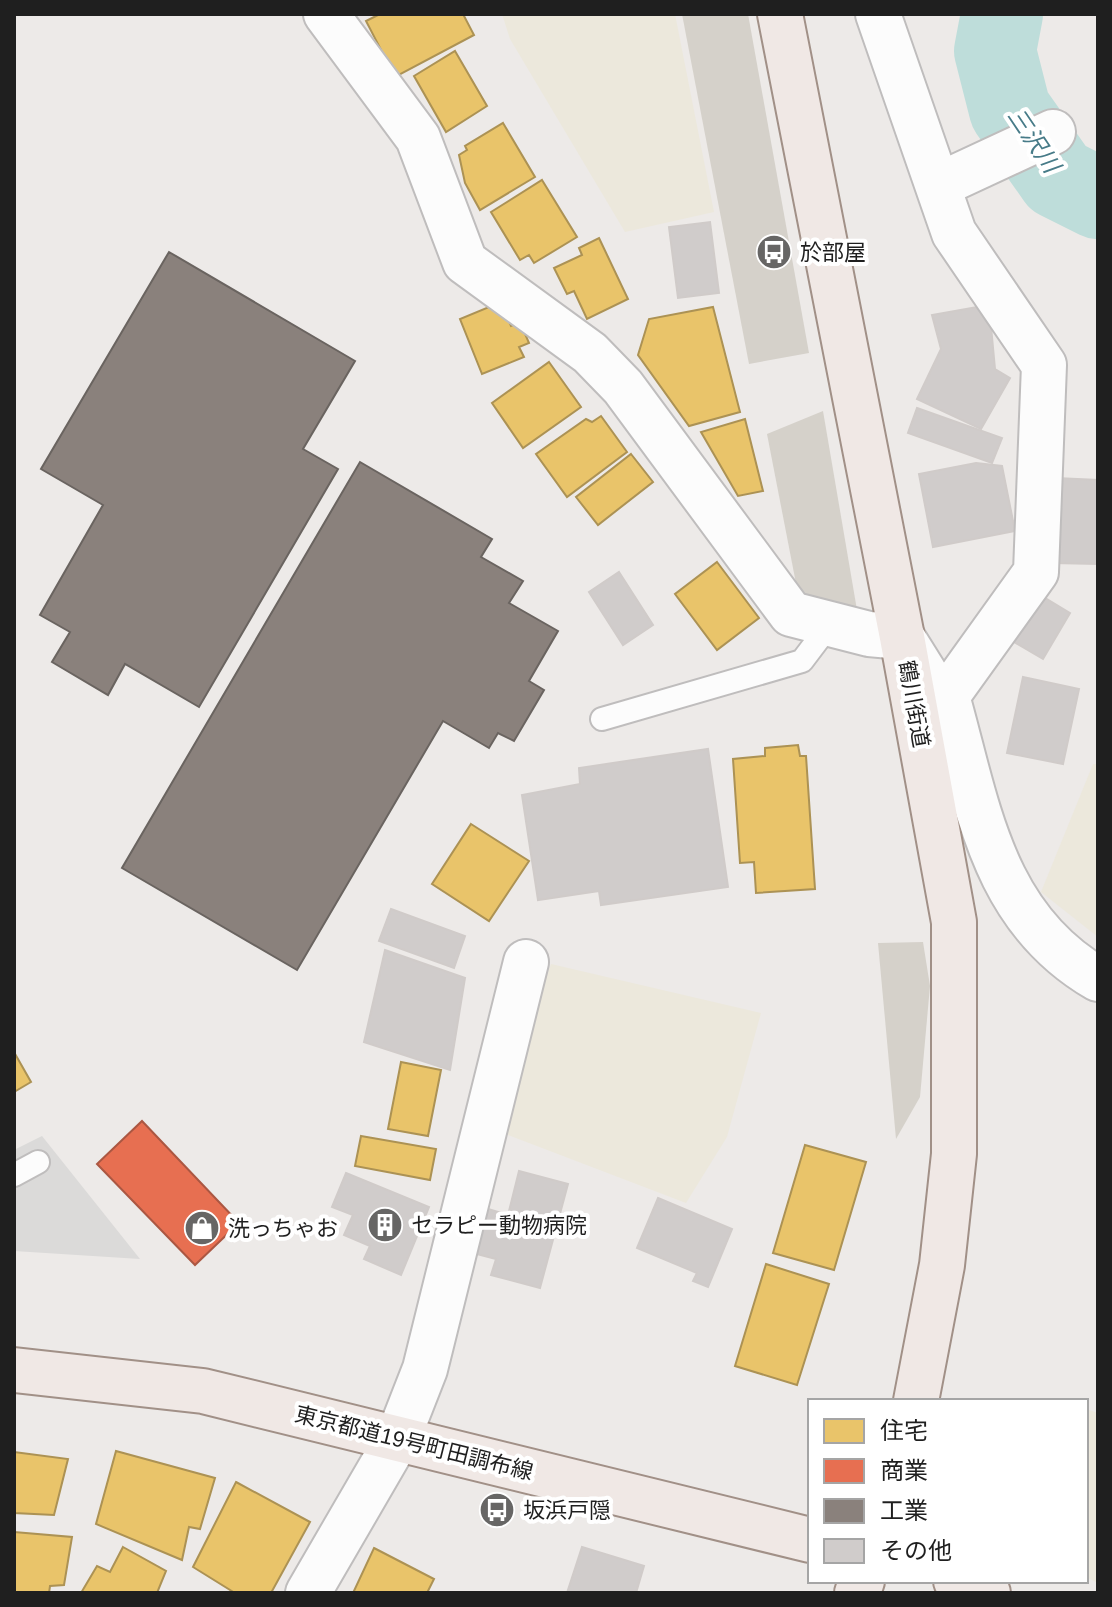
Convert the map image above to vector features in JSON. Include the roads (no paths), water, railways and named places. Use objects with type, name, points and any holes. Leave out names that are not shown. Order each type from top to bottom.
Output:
[{"type":"main road","name":"鶴川街道","points":[[780,14],[902,637],[954,922],[956,1007],[952,1170],[942,1265],[916,1399]]},
{"type":"main road","name":"東京都道19号町田調布線","points":[[14,1370],[203,1391],[808,1540]]},
{"type":"main road","points":[[961,1583],[988,1593]]},
{"type":"street","points":[[326,14],[418,138],[465,262],[590,353],[623,387],[791,614],[869,634],[902,637],[932,685],[947,696],[994,863],[1034,928],[1071,963],[1098,979]]},
{"type":"street","points":[[878,14],[954,233],[1044,365],[1036,572],[947,696]]},
{"type":"street","points":[[939,185],[1053,132]]},
{"type":"street","points":[[308,1593],[398,1438],[431,1350],[526,962]]},
{"type":"lane","points":[[602,719],[802,661],[830,624]]},
{"type":"lane","points":[[14,1175],[38,1162]]},
{"type":"waterway","name":"三沢川","points":[[1002,14],[995,51],[1010,110],[1058,178],[1098,198]]},
{"type":"place","name":"於部屋","points":[[774,252]]},
{"type":"place","name":"セラピー動物病院","points":[[385,1225]]},
{"type":"place","name":"洗っちゃお","points":[[202,1228]]},
{"type":"place","name":"坂浜戸隠","points":[[497,1510]]}]
